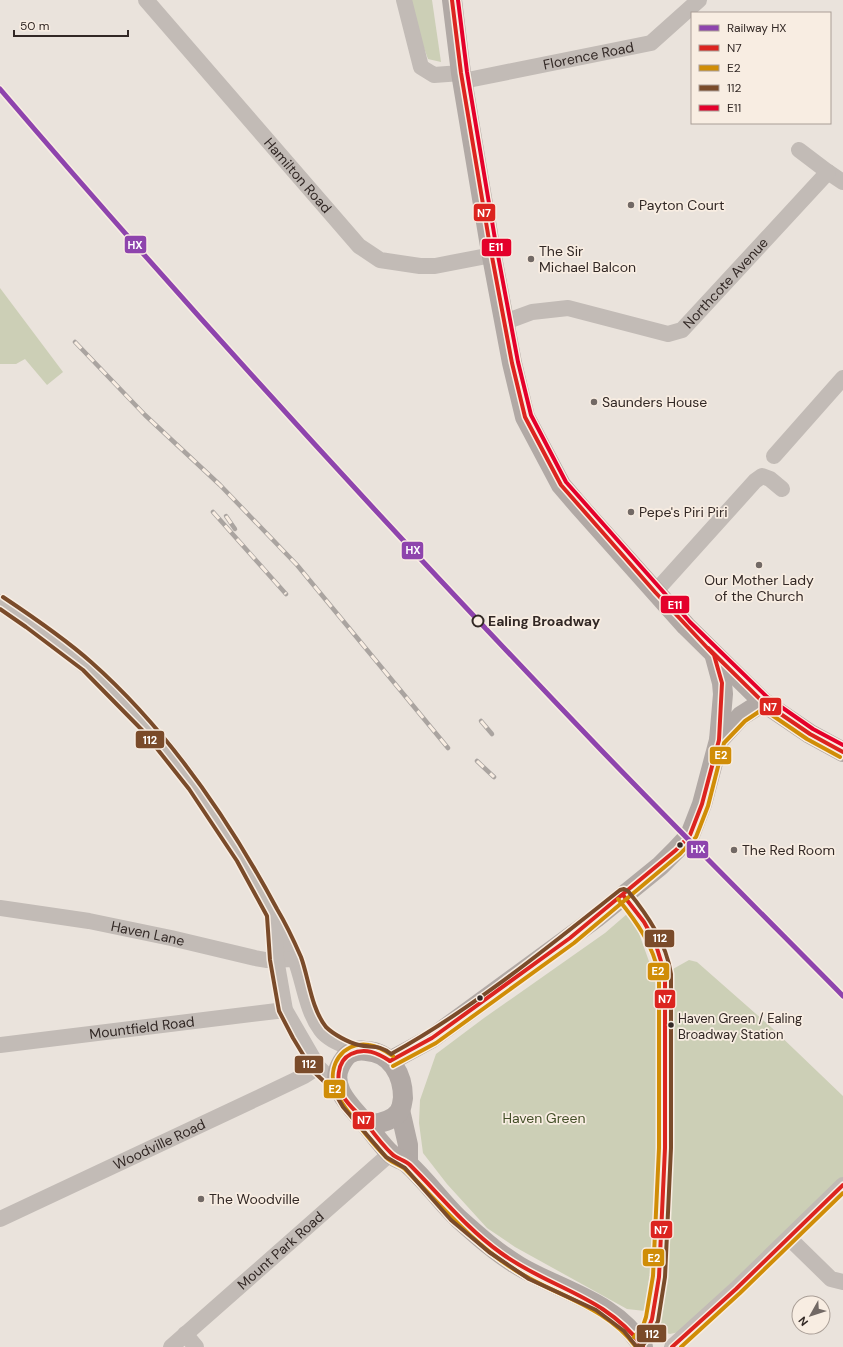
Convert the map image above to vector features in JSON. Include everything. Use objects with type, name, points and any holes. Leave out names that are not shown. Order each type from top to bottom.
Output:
[{"type":"main road","points":[[452,0],[462,77],[512,363],[526,417],[561,485],[714,655],[763,702],[810,734],[843,752]]},
{"type":"main road","points":[[390,1061],[432,1038],[580,930],[671,856],[690,835],[702,804],[719,740],[723,694],[722,682],[714,655]]},
{"type":"main road","points":[[719,740],[728,728],[741,716],[763,702]]},
{"type":"main road","points":[[363,1120],[372,1124],[379,1123],[392,1118],[402,1106],[402,1086],[399,1076],[390,1061],[384,1056],[371,1051],[357,1051],[349,1054],[339,1068],[337,1076],[338,1086],[346,1099],[363,1120],[394,1157],[408,1163],[456,1216],[488,1245],[519,1266],[588,1299],[610,1313],[626,1324],[641,1344]]},
{"type":"main road","points":[[400,1110],[408,1145],[408,1163]]},
{"type":"street","name":"Hamilton Road","points":[[146,0],[359,246],[380,260],[420,266],[492,255]]},
{"type":"street","name":"Florence Road","points":[[404,0],[421,67],[434,75],[462,77],[651,43],[699,0]]},
{"type":"street","points":[[799,150],[843,182]]},
{"type":"street","name":"Northcote Avenue","points":[[506,327],[532,312],[568,308],[668,334],[682,330],[828,172]]},
{"type":"street","points":[[774,456],[843,378]]},
{"type":"street","points":[[656,592],[755,481],[762,476],[768,478],[782,489]]},
{"type":"street","points":[[0,602],[30,622],[87,666],[147,727],[194,785],[242,858],[273,914],[295,959],[309,1006],[321,1030],[330,1038],[357,1051]]},
{"type":"street","points":[[623,895],[643,919],[659,951],[665,974],[665,1148],[659,1277],[652,1319],[641,1344]]},
{"type":"street","name":"Haven Lane","points":[[0,908],[89,921],[266,960],[295,959]]},
{"type":"street","points":[[273,914],[276,959],[285,1010],[318,1067],[338,1086]]},
{"type":"street","name":"Mountfield Road","points":[[0,1045],[285,1010]]},
{"type":"street","name":"Woodville Road","points":[[0,1219],[258,1098],[304,1076],[318,1067]]},
{"type":"street","name":"Mount Park Road","points":[[171,1347],[391,1153]]},
{"type":"street","points":[[672,1347],[708,1316],[843,1185]]},
{"type":"street","points":[[789,1238],[831,1279],[842,1281]]},
{"type":"street","points":[[185,1334],[196,1347]]},
{"type":"green space","points":[[411,0],[432,0],[441,62],[428,59],[421,40]]},
{"type":"green space","points":[[0,288],[63,372],[47,385],[25,359],[16,364],[0,364]]},
{"type":"green space","name":"Haven Green","points":[[627,914],[637,928],[655,978],[660,1077],[661,1189],[645,1311],[627,1309],[515,1247],[487,1228],[447,1184],[423,1153],[419,1123],[420,1100],[436,1054],[484,1018],[605,933]]},
{"type":"green space","points":[[689,960],[697,962],[772,1028],[843,1096],[843,1178],[679,1332],[670,1334],[663,1332],[660,1325],[672,1189],[672,975],[673,969]]},
{"type":"railway","points":[[75,342],[145,415],[220,485],[297,565],[448,748]]},
{"type":"railway","points":[[213,512],[286,594]]},
{"type":"railway","points":[[226,516],[235,529]]},
{"type":"railway","points":[[481,721],[492,734]]},
{"type":"railway","points":[[477,761],[494,777]]},
{"type":"rail line","name":"HX","points":[[0,89],[221,342],[372,507],[603,752],[843,996]]},
{"type":"transit line","name":"N7","points":[[390,1061],[432,1038],[570,938],[676,850],[690,835],[702,804],[719,740],[722,683],[714,655],[655,592],[561,485],[525,417],[512,363],[490,246],[461,73],[452,0]]},
{"type":"transit line","name":"E11","points":[[458,0],[467,72],[496,245],[518,362],[531,415],[566,482],[690,622],[767,697],[813,729],[843,745]]},
{"type":"transit line","name":"112","points":[[0,609],[83,670],[143,731],[189,789],[237,861],[267,916],[270,960],[279,1011],[293,1038],[313,1071],[333,1090],[343,1107],[386,1157],[405,1168],[451,1220],[489,1252],[529,1279],[596,1310],[624,1331],[636,1346],[643,1345],[653,1332],[658,1321],[665,1277],[671,1148],[671,974],[669,962],[655,930],[628,891],[624,889],[620,890],[480,998],[421,1037],[391,1054],[383,1049],[359,1045],[346,1040],[329,1030],[321,1019],[314,1002],[301,957],[284,921],[258,875],[217,809],[171,746],[119,689],[81,653],[3,597]]},
{"type":"transit line","name":"N7","points":[[708,648],[763,702],[810,734],[843,752]]},
{"type":"transit line","name":"E2","points":[[393,1066],[436,1043],[574,943],[680,854],[696,837],[708,806],[724,743],[745,721],[763,709],[807,739],[840,757]]},
{"type":"transit line","name":"N7","points":[[623,895],[644,922],[655,942],[665,974],[665,1148],[659,1277],[652,1319],[648,1329],[639,1341]]},
{"type":"transit line","name":"E2","points":[[618,899],[632,916],[643,934],[653,954],[659,975],[659,1148],[653,1276],[646,1317],[643,1326],[634,1337]]},
{"type":"transit line","name":"E2","points":[[393,1056],[376,1046],[359,1045],[344,1051],[335,1064],[333,1081],[338,1097],[367,1136],[388,1159],[406,1170],[471,1236],[499,1259],[531,1279],[595,1311],[624,1333],[636,1347]]},
{"type":"transit line","name":"N7","points":[[390,1061],[371,1052],[356,1052],[346,1057],[342,1062],[338,1079],[345,1099],[384,1146],[394,1156],[410,1165],[465,1222],[488,1243],[520,1265],[576,1294],[612,1315],[643,1347]]},
{"type":"transit line","name":"N7","points":[[672,1347],[736,1289],[843,1185]]},
{"type":"transit line","name":"E2","points":[[681,1347],[740,1293],[843,1193]]},
{"type":"place","name":"Payton Court","points":[[631,205]]},
{"type":"place","name":"The Sir Michael Balcon","points":[[531,259]]},
{"type":"place","name":"Saunders House","points":[[594,402]]},
{"type":"place","name":"Pepe's Piri Piri","points":[[631,512]]},
{"type":"place","name":"Our Mother Lady of the Church","points":[[759,565]]},
{"type":"place","name":"Ealing Broadway","points":[[478,621]]},
{"type":"place","name":"The Red Room","points":[[734,850]]},
{"type":"place","name":"Haven Green / Ealing Broadway Station","points":[[671,1025]]},
{"type":"place","name":"The Woodville","points":[[201,1199]]}]
